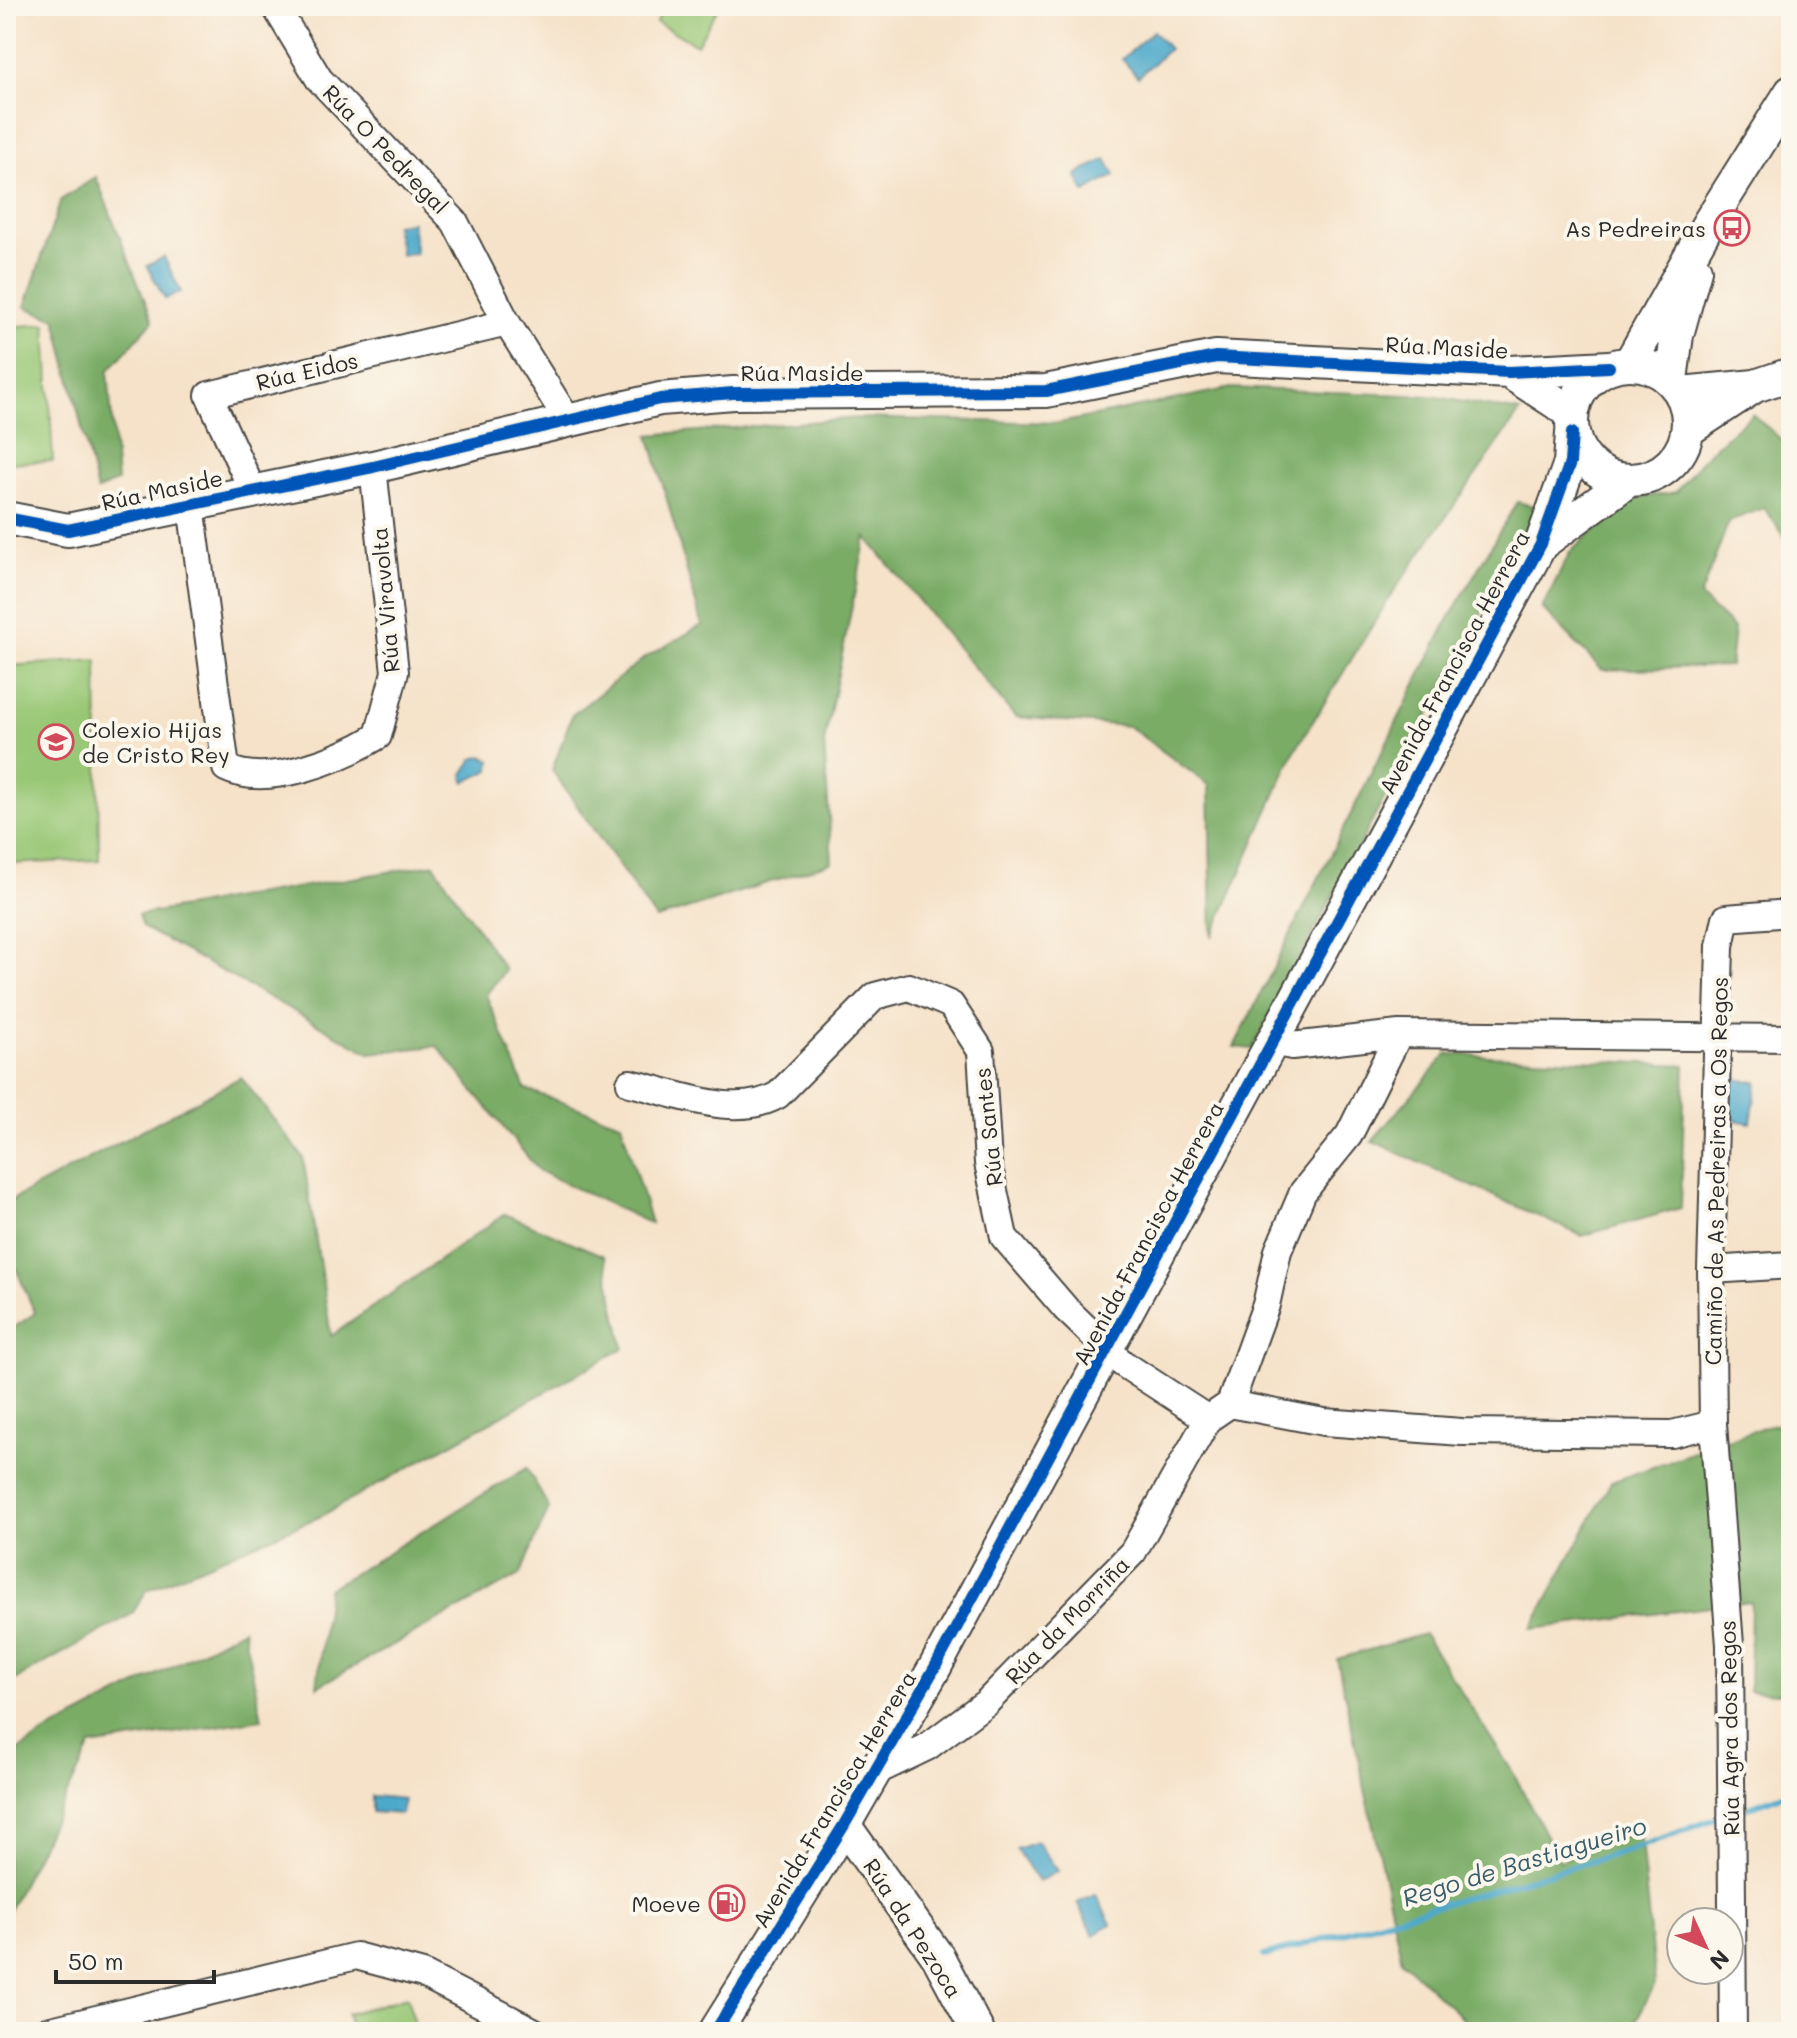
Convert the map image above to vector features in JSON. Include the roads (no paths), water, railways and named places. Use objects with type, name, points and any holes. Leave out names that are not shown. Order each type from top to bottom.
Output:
[{"type":"street","name":"Rúa O Pedregal","points":[[275,6],[319,79],[455,222],[507,323],[567,419]]},
{"type":"street","points":[[1708,224],[1677,335],[1676,386],[1688,411],[1688,430],[1674,460],[1645,478],[1629,480],[1609,476],[1592,466],[1580,451],[1572,423],[1585,385],[1619,365],[1791,92]]},
{"type":"street","name":"Rúa Eidos","points":[[253,492],[209,395],[507,323]]},
{"type":"street","name":"Rúa Maside","points":[[6,518],[68,530],[373,467],[660,399],[733,393],[1046,391],[1216,357],[1509,372],[1619,365]]},
{"type":"street","points":[[1619,365],[1645,365],[1676,386],[1755,386]]},
{"type":"street","name":"Rúa Maside","points":[[1509,372],[1572,423]]},
{"type":"street","points":[[1688,430],[1755,386],[1791,374]]},
{"type":"street","name":"Avenida Francisca Herrera","points":[[715,2032],[875,1772],[1274,1042],[1541,544],[1570,463],[1572,423]]},
{"type":"street","name":"Rúa Viravolta","points":[[191,505],[226,768],[241,775],[259,776],[343,758],[378,736],[395,672],[373,467]]},
{"type":"street","name":"Avenida Francisca Herrera","points":[[1541,544],[1629,480]]},
{"type":"street","name":"Camiño de As Pedreiras a Os Regos","points":[[1713,1424],[1711,1270],[1720,946],[1726,918],[1791,913]]},
{"type":"street","name":"Rúa Santes","points":[[630,1083],[739,1107],[762,1105],[778,1095],[875,996],[909,987],[951,1005],[981,1051],[988,1163],[1004,1237],[1066,1309],[1107,1349]]},
{"type":"street","points":[[1399,1034],[1349,1135],[1303,1192],[1278,1251],[1266,1305],[1230,1404],[1324,1422],[1462,1432],[1672,1434],[1713,1424]]},
{"type":"street","points":[[1274,1042],[1292,1046],[1399,1034],[1719,1040],[1791,1038]]},
{"type":"street","points":[[1711,1270],[1791,1265]]},
{"type":"street","points":[[1107,1349],[1122,1363],[1208,1419]]},
{"type":"street","name":"Rúa da Morriña","points":[[875,1772],[927,1747],[987,1702],[1133,1552],[1208,1419],[1230,1404]]},
{"type":"street","name":"Rúa Agra dos Regos","points":[[1713,1424],[1730,1645],[1733,2032]]},
{"type":"street","name":"Rúa da Pezoca","points":[[844,1825],[938,1957],[978,2032]]},
{"type":"street","points":[[43,2032],[356,1956],[423,1974],[535,2032]]},
{"type":"water","points":[[1153,31],[1169,49],[1138,77],[1122,59]]},
{"type":"water","points":[[1106,159],[1115,175],[1085,192],[1076,175]]},
{"type":"water","points":[[412,222],[416,253],[401,255],[395,225]]},
{"type":"water","points":[[164,257],[181,292],[165,299],[147,266]]},
{"type":"water","points":[[482,756],[491,760],[490,770],[465,782],[463,774],[473,759]]},
{"type":"water","points":[[1734,1079],[1757,1082],[1751,1123],[1728,1119]]},
{"type":"water","points":[[372,1796],[404,1799],[401,1814],[372,1812]]},
{"type":"water","points":[[1037,1842],[1058,1871],[1038,1882],[1016,1849]]},
{"type":"water","points":[[1096,1895],[1111,1924],[1093,1935],[1077,1903]]},
{"type":"waterway","name":"Rego de Bastiagueiro","points":[[1737,1811],[1791,1792]]},
{"type":"waterway","name":"Rego de Bastiagueiro","points":[[1264,1956],[1630,1850],[1723,1816]]},
{"type":"place","name":"As Pedreiras","points":[[1732,228]]},
{"type":"place","name":"Colexio Hijas de Cristo Rey","points":[[56,742]]},
{"type":"place","name":"Moeve","points":[[727,1903]]}]
